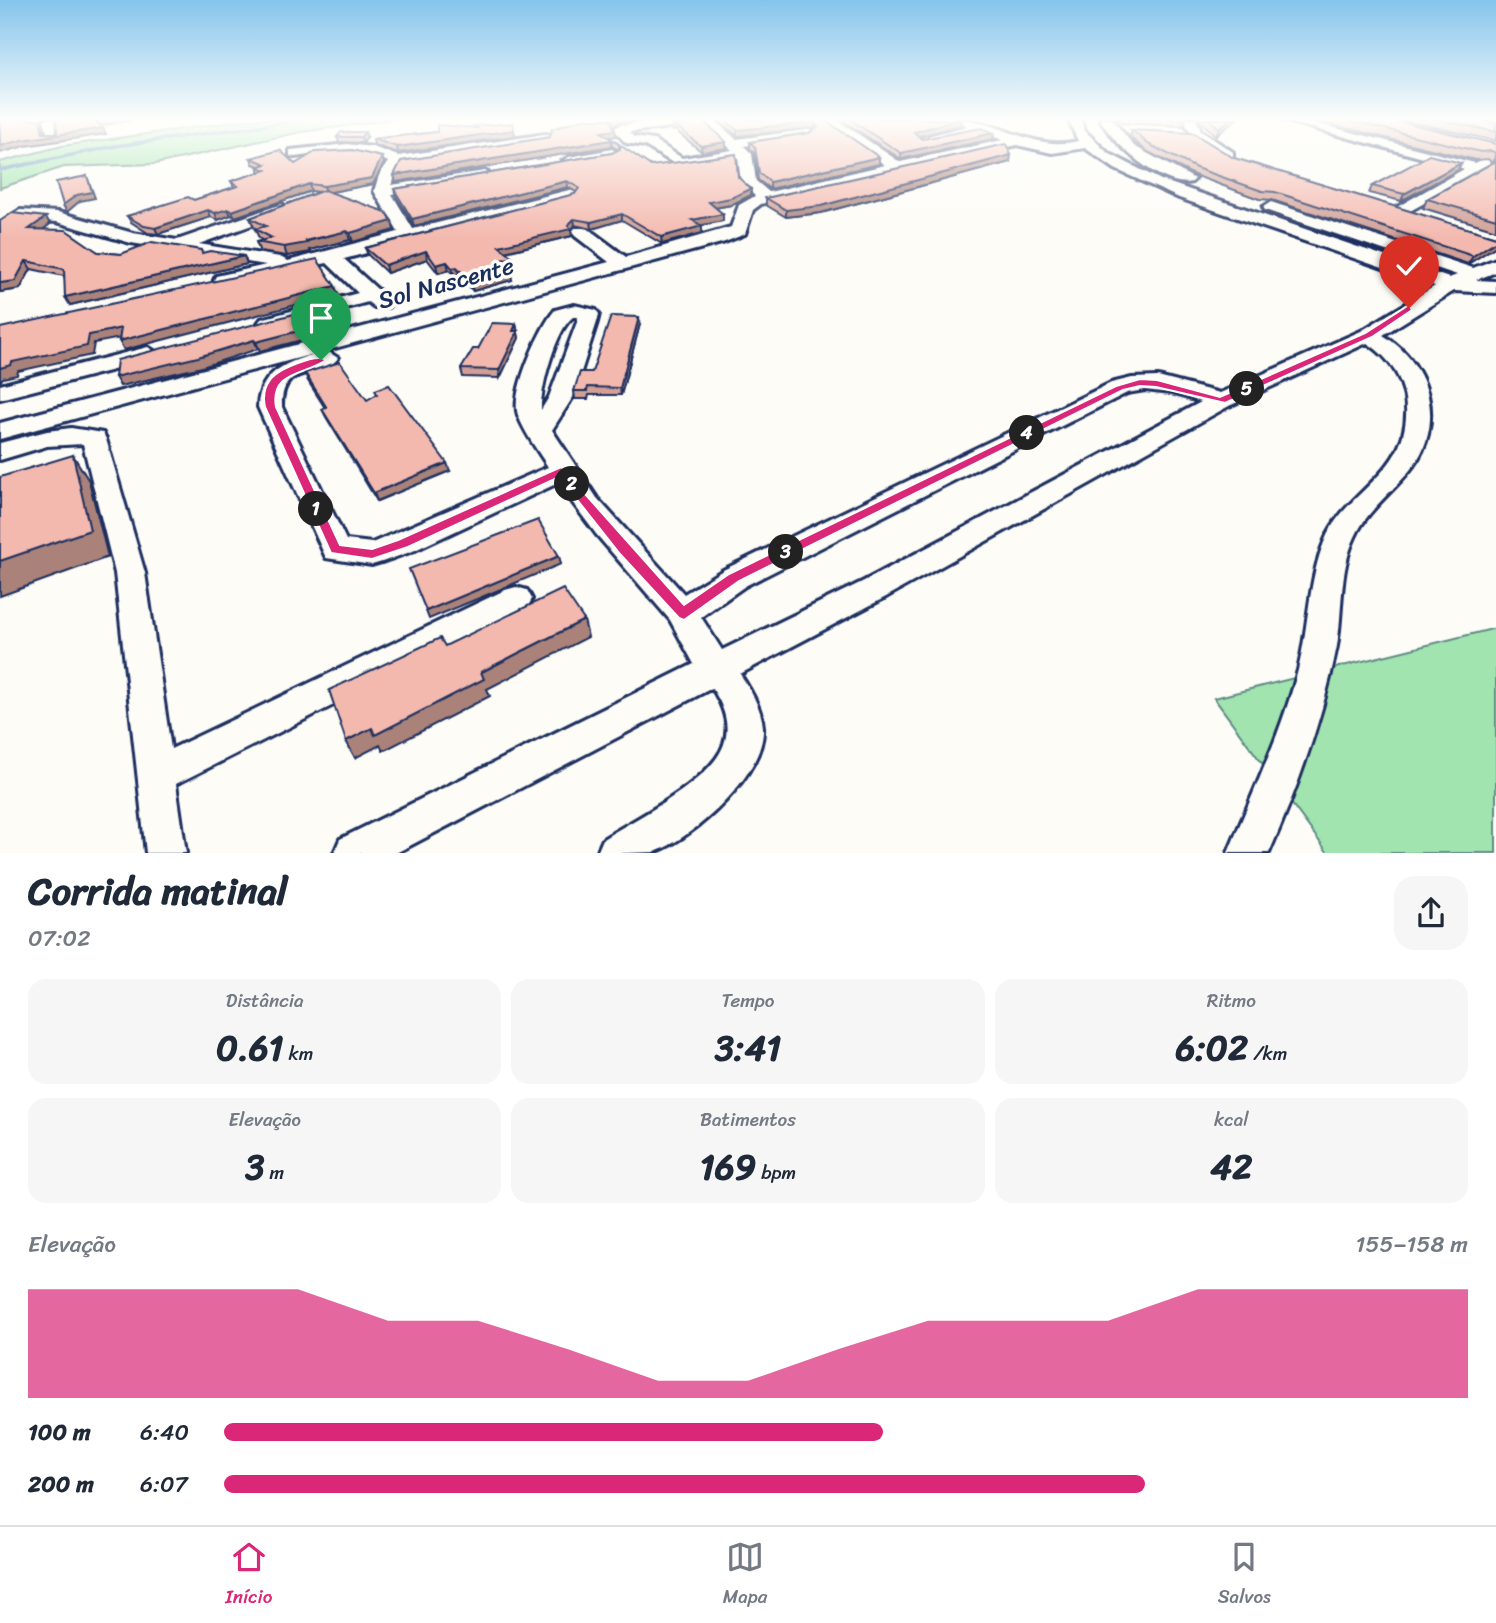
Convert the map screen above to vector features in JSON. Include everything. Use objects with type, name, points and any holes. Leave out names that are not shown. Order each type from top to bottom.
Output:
[{"type":"street","points":[[393,159],[396,161],[410,159]]},
{"type":"street","points":[[549,164],[579,159]]},
{"type":"street","points":[[674,159],[680,163],[696,159]]},
{"type":"street","points":[[748,159],[749,183],[766,198],[931,159]]},
{"type":"street","points":[[886,159],[896,166]]},
{"type":"street","points":[[1091,159],[1126,168]]},
{"type":"street","points":[[1110,159],[1147,179],[1450,285],[1496,286]]},
{"type":"street","points":[[1148,159],[1176,175],[1377,241],[1473,275],[1496,286]]},
{"type":"street","points":[[1238,159],[1246,162]]},
{"type":"street","points":[[1428,159],[1477,174]]},
{"type":"street","points":[[1425,218],[1395,209],[1477,174],[1495,159]]},
{"type":"street","points":[[396,161],[386,175],[382,191],[408,234]]},
{"type":"street","points":[[382,191],[499,172]]},
{"type":"street","points":[[1147,179],[1176,175]]},
{"type":"street","points":[[202,284],[292,263],[331,257],[408,234],[569,195]]},
{"type":"street","name":"Sol Nascente","points":[[0,431],[739,230],[745,208],[766,198]]},
{"type":"street","points":[[1297,215],[1318,203]]},
{"type":"street","points":[[180,244],[293,205]]},
{"type":"street","points":[[20,215],[58,217],[108,233],[292,263]]},
{"type":"street","points":[[581,232],[622,263]]},
{"type":"street","points":[[1355,253],[1377,241]]},
{"type":"street","points":[[331,257],[404,321]]},
{"type":"street","points":[[354,853],[719,670],[1083,478],[1221,401],[1296,365],[1368,335],[1450,285],[1496,265]]},
{"type":"street","name":"Sol Nascente","points":[[245,329],[372,295]]},
{"type":"street","points":[[1296,365],[1339,331],[1387,312],[1409,308]]},
{"type":"street","points":[[1248,853],[1307,704],[1321,643],[1334,552],[1356,510],[1396,475],[1409,457],[1414,438],[1418,411],[1413,382],[1405,363],[1368,335]]},
{"type":"street","points":[[0,392],[166,350]]},
{"type":"street","points":[[344,353],[282,374],[275,380],[269,397],[270,407],[335,550],[372,554],[403,544],[561,471]]},
{"type":"street","points":[[684,614],[696,601],[734,578],[1119,388],[1140,383],[1157,384],[1221,401]]},
{"type":"street","points":[[540,430],[561,471],[625,551],[684,614],[688,630],[733,693],[746,732],[733,769],[710,790],[617,853]]},
{"type":"street","points":[[0,452],[65,436],[82,435],[94,439],[130,573],[166,853]]},
{"type":"street","points":[[156,775],[516,599]]},
{"type":"green space","points":[[12,159],[179,159],[155,164],[64,167],[0,188],[0,162]]},
{"type":"green space","points":[[1496,628],[1496,853],[1328,853],[1214,698]]},
{"type":"building","points":[[253,159],[289,159],[295,164],[304,159],[381,159],[372,178],[324,186],[309,184],[232,211],[228,209],[215,213],[208,210],[155,228],[144,226],[127,216],[188,197],[194,200],[238,186],[231,181],[266,170],[258,167],[266,164]]},
{"type":"building","points":[[415,159],[494,159],[394,175],[401,161]]},
{"type":"building","points":[[577,159],[640,159],[651,166],[702,159],[736,159],[738,177],[751,189],[731,198],[709,202],[723,214],[692,220],[702,226],[661,237],[622,214],[591,222],[574,219],[568,225],[571,229],[499,246],[512,257],[498,261],[511,272],[471,283],[457,267],[452,268],[447,262],[436,265],[426,251],[385,265],[365,248],[575,194],[579,188],[567,181],[412,219],[394,189]]},
{"type":"building","points":[[757,159],[871,159],[770,182],[759,173]]},
{"type":"building","points":[[940,159],[997,159],[821,206],[786,210],[766,198]]},
{"type":"building","points":[[1178,159],[1237,159],[1496,237],[1496,241],[1473,256],[1196,168]]},
{"type":"building","points":[[1422,159],[1444,159],[1461,163],[1404,194],[1372,186]]},
{"type":"building","points":[[1496,159],[1496,219],[1427,199]]},
{"type":"building","points":[[87,176],[92,192],[77,195],[63,205],[56,182]]},
{"type":"building","points":[[324,190],[386,212],[392,221],[284,247],[256,242],[272,238],[255,229],[266,226],[250,218]]},
{"type":"building","points":[[12,213],[46,217],[29,229],[66,230],[98,252],[121,254],[152,242],[201,250],[202,253],[210,251],[244,256],[65,297],[64,269],[26,261],[15,281],[0,283],[0,221]]},
{"type":"building","points":[[317,259],[335,286],[119,341],[121,328],[89,335],[87,346],[12,362],[11,365],[0,368],[0,328]]},
{"type":"building","points":[[298,313],[310,328],[115,377],[117,360]]},
{"type":"building","points":[[611,316],[639,317],[620,388],[588,387],[587,391],[574,391],[580,372],[592,372]]},
{"type":"building","points":[[492,323],[516,324],[513,331],[518,331],[499,370],[461,369],[473,349],[478,349]]},
{"type":"building","points":[[340,362],[367,400],[377,394],[375,390],[389,385],[447,463],[374,493],[322,409],[327,408],[305,373]]},
{"type":"building","points":[[73,455],[90,530],[0,561],[0,477]]},
{"type":"building","points":[[538,520],[559,556],[426,611],[409,569]]},
{"type":"building","points":[[563,589],[584,620],[481,672],[484,679],[375,735],[372,728],[346,741],[329,690],[440,638],[445,646]]},
{"type":"waterway","points":[[0,170],[54,159]]},
{"type":"route","points":[[321,360],[282,374],[269,390],[269,397],[270,407],[279,421],[335,550],[372,554],[403,544],[561,471],[625,551],[684,614],[696,601],[734,578],[1119,388],[1130,384],[1157,384],[1221,401],[1296,365],[1368,335],[1409,308]]}]
